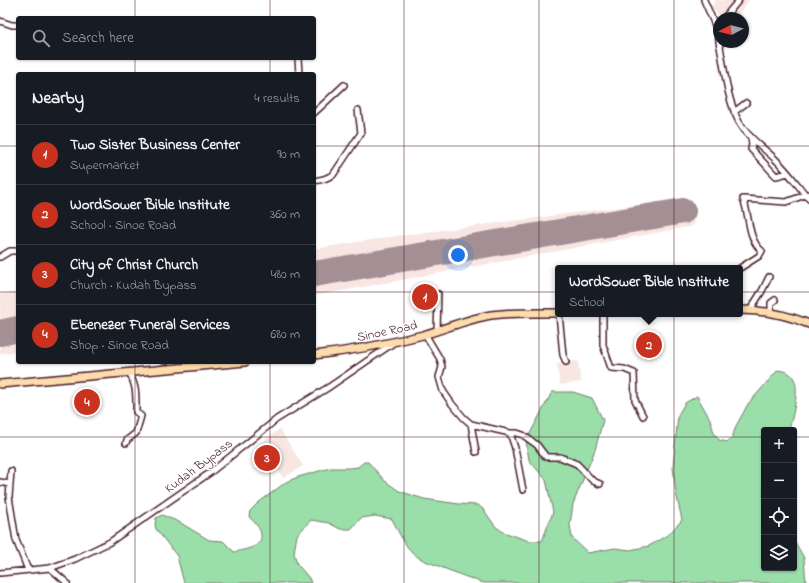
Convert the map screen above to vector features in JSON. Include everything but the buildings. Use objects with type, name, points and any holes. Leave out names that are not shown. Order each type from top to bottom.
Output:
[{"type":"highway","points":[[743,310],[771,313],[809,324]]},
{"type":"highway","name":"Sinoe Road","points":[[316,355],[396,342],[476,318],[491,315],[516,313],[555,313]]},
{"type":"highway","points":[[0,384],[226,364]]},
{"type":"street","points":[[704,0],[713,18]]},
{"type":"street","points":[[729,12],[739,0]]},
{"type":"street","points":[[0,21],[16,25]]},
{"type":"street","points":[[721,48],[724,75],[734,112],[740,124],[751,138],[776,160],[808,196],[786,202],[743,199],[748,214],[751,234],[757,247],[762,251],[759,256],[743,266]]},
{"type":"street","points":[[298,60],[299,72]]},
{"type":"street","points":[[316,111],[344,86]]},
{"type":"street","points":[[734,112],[746,103]]},
{"type":"street","points":[[316,181],[333,175],[361,134],[358,110]]},
{"type":"street","points":[[751,138],[751,149],[776,176],[788,173]]},
{"type":"street","points":[[0,257],[10,251],[16,251]]},
{"type":"street","points":[[750,310],[762,291],[768,277]]},
{"type":"street","points":[[437,330],[438,294]]},
{"type":"street","points":[[771,313],[771,303],[775,300]]},
{"type":"street","points":[[558,317],[563,355],[566,362]]},
{"type":"street","points":[[603,317],[603,345],[611,368],[624,369],[634,373],[635,400],[643,416]]},
{"type":"street","points":[[425,334],[440,358],[442,367],[440,377],[443,390],[452,404],[471,424],[476,452]]},
{"type":"street","name":"Kudah Bypass","points":[[0,573],[50,568],[75,559],[110,542],[211,472],[276,418],[329,387],[396,342]]},
{"type":"street","points":[[126,443],[138,429],[141,416],[136,412],[137,401],[135,386],[129,372]]},
{"type":"street","points":[[471,424],[510,433],[518,433],[538,445],[546,458],[560,457],[577,464],[593,481],[600,484]]},
{"type":"street","points":[[510,433],[515,448],[523,490]]},
{"type":"street","points":[[11,471],[9,497],[16,540],[28,570]]},
{"type":"street","points":[[0,482],[10,484]]},
{"type":"street","points":[[50,568],[67,583]]},
{"type":"shaded area","points":[[716,0],[749,0],[740,12],[716,12],[711,7]]},
{"type":"shaded area","points":[[689,198],[696,210],[693,226],[316,296],[316,249],[390,237]]},
{"type":"shaded area","points":[[16,292],[16,351],[0,354],[0,294]]},
{"type":"shaded area","points":[[578,361],[581,382],[560,385],[557,364]]},
{"type":"shaded area","points":[[280,429],[303,466],[283,478],[268,452],[263,455],[257,445]]},
{"type":"green space","points":[[778,370],[787,372],[794,378],[796,385],[796,400],[790,427],[761,427],[761,571],[797,571],[797,545],[804,558],[806,583],[484,583],[420,558],[406,545],[392,519],[375,516],[361,518],[351,529],[340,529],[329,523],[311,520],[297,535],[294,553],[297,564],[309,578],[311,583],[184,583],[177,556],[156,529],[155,525],[156,518],[162,515],[179,522],[209,540],[223,541],[234,552],[251,548],[259,543],[261,535],[260,530],[249,517],[250,511],[258,503],[286,482],[330,468],[358,467],[364,462],[368,462],[385,481],[399,491],[424,499],[478,505],[484,510],[495,526],[503,532],[529,541],[542,541],[553,512],[546,480],[529,460],[526,441],[552,392],[573,392],[592,398],[603,420],[595,450],[573,504],[570,525],[572,538],[588,553],[615,548],[630,550],[649,546],[669,534],[682,520],[676,493],[673,467],[678,415],[685,403],[697,396],[710,419],[714,433],[719,440],[727,442],[732,438],[736,426],[748,404]]},
{"type":"runway","points":[[316,274],[683,211]]},
{"type":"runway","points":[[0,333],[16,329]]},
{"type":"place","name":"Two Sister Business Center","points":[[425,297]]},
{"type":"place","name":"WordSower Bible Institute","points":[[649,345]]},
{"type":"place","name":"Ebenezer Funeral Services","points":[[87,402]]},
{"type":"place","name":"City of Christ Church","points":[[267,458]]}]
